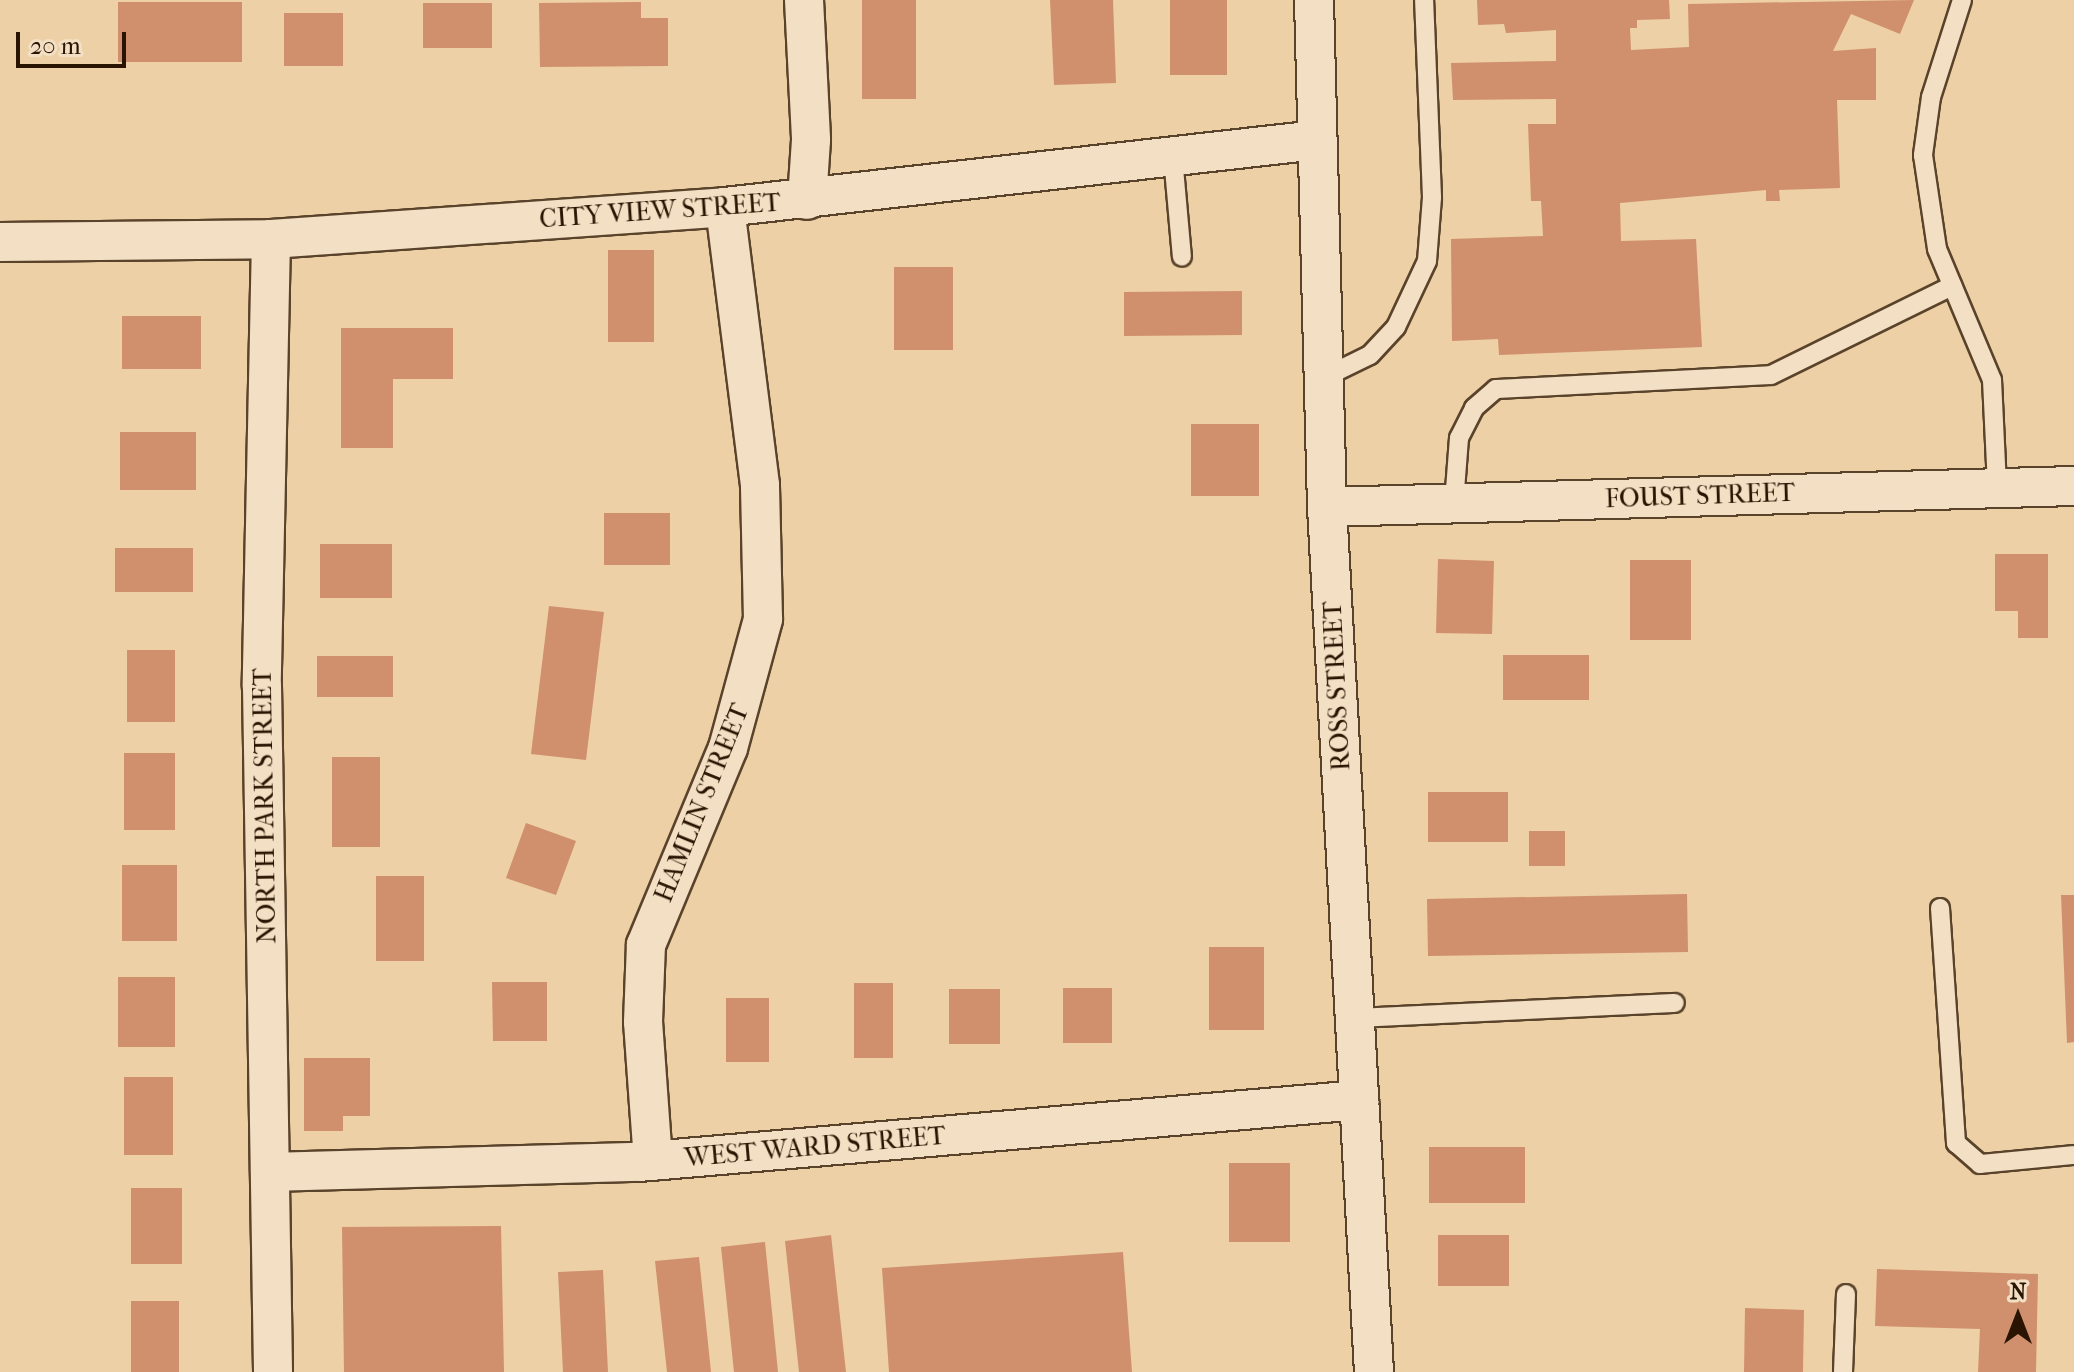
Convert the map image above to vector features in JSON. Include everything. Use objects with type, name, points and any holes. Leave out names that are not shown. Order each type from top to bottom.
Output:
[{"type":"street","points":[[804,0],[811,140],[807,200]]},
{"type":"street","name":"ROSS STREET","points":[[1314,0],[1327,507],[1374,1372]]},
{"type":"street","name":"CITY VIEW STREET","points":[[0,242],[271,239],[725,207],[1317,140]]},
{"type":"street","name":"HAMLIN STREET","points":[[653,1161],[643,1022],[646,945],[749,685],[765,585],[760,485],[725,207]]},
{"type":"street","name":"NORTH PARK STREET","points":[[271,239],[262,686],[273,1372]]},
{"type":"street","name":"FOUST STREET","points":[[1327,507],[2074,486]]},
{"type":"street","name":"WEST WARD STREET","points":[[270,1172],[653,1161],[1359,1100]]},
{"type":"lane","points":[[1323,378],[1370,355],[1396,327],[1427,261],[1432,197],[1424,0]]},
{"type":"lane","points":[[1962,0],[1931,97],[1923,155],[1937,249],[1992,380],[1997,488]]},
{"type":"lane","points":[[1173,157],[1182,257]]},
{"type":"lane","points":[[1454,503],[1459,438],[1474,408],[1496,389],[1771,375],[1952,286]]},
{"type":"lane","points":[[1940,908],[1956,1143],[1980,1164],[2074,1155]]},
{"type":"lane","points":[[1355,1018],[1675,1003]]},
{"type":"lane","points":[[1843,1372],[1846,1294]]},
{"type":"building","points":[[862,0],[916,0],[916,99],[862,99]]},
{"type":"building","points":[[1050,0],[1113,0],[1116,83],[1054,85]]},
{"type":"building","points":[[1170,0],[1227,0],[1227,75],[1170,75]]},
{"type":"building","points":[[1477,0],[1669,0],[1670,19],[1637,20],[1637,28],[1630,28],[1631,50],[1689,47],[1688,4],[1914,0],[1900,34],[1851,14],[1833,51],[1876,48],[1876,100],[1837,100],[1840,188],[1779,190],[1780,201],[1766,201],[1766,190],[1620,203],[1621,241],[1696,239],[1702,347],[1499,355],[1498,339],[1452,341],[1451,239],[1543,236],[1541,201],[1531,201],[1528,124],[1556,124],[1556,99],[1453,100],[1451,63],[1556,61],[1556,30],[1506,33],[1504,24],[1478,25]]},
{"type":"building","points":[[118,2],[242,2],[242,62],[118,62]]},
{"type":"building","points":[[641,2],[641,18],[668,18],[668,66],[540,67],[539,3]]},
{"type":"building","points":[[423,3],[492,3],[492,48],[423,48]]},
{"type":"building","points":[[284,13],[343,13],[343,66],[284,66]]},
{"type":"building","points":[[608,250],[654,250],[654,342],[608,342]]},
{"type":"building","points":[[894,267],[953,267],[953,350],[894,350]]},
{"type":"building","points":[[1242,291],[1242,335],[1124,336],[1124,292]]},
{"type":"building","points":[[122,316],[201,316],[201,369],[122,369]]},
{"type":"building","points":[[341,328],[453,328],[453,379],[393,379],[393,448],[341,448]]},
{"type":"building","points":[[1191,424],[1259,424],[1259,496],[1191,496]]},
{"type":"building","points":[[120,432],[196,432],[196,490],[120,490]]},
{"type":"building","points":[[604,513],[670,513],[670,565],[604,565]]},
{"type":"building","points":[[320,544],[392,544],[392,598],[320,598]]},
{"type":"building","points":[[115,548],[193,548],[193,592],[115,592]]},
{"type":"building","points":[[1995,554],[2048,554],[2048,638],[2018,638],[2018,611],[1995,611]]},
{"type":"building","points":[[1438,559],[1494,561],[1492,634],[1436,633]]},
{"type":"building","points":[[1630,560],[1691,560],[1691,640],[1630,640]]},
{"type":"building","points":[[549,606],[604,612],[586,760],[531,754]]},
{"type":"building","points":[[127,650],[175,650],[175,722],[127,722]]},
{"type":"building","points":[[1503,655],[1589,655],[1589,700],[1503,700]]},
{"type":"building","points":[[317,656],[393,656],[393,697],[317,697]]},
{"type":"building","points":[[124,753],[175,753],[175,830],[124,830]]},
{"type":"building","points":[[332,757],[380,757],[380,847],[332,847]]},
{"type":"building","points":[[1428,792],[1508,792],[1508,842],[1428,842]]},
{"type":"building","points":[[526,823],[576,841],[556,895],[506,878]]},
{"type":"building","points":[[1529,831],[1565,831],[1565,866],[1529,866]]},
{"type":"building","points":[[122,865],[177,865],[177,941],[122,941]]},
{"type":"building","points":[[376,876],[424,876],[424,961],[376,961]]},
{"type":"building","points":[[1687,894],[1688,952],[1428,956],[1427,899]]},
{"type":"building","points":[[2061,895],[2074,895],[2074,1042],[2067,1043]]},
{"type":"building","points":[[1209,947],[1264,947],[1264,1030],[1209,1030]]},
{"type":"building","points":[[118,977],[175,977],[175,1047],[118,1047]]},
{"type":"building","points":[[492,982],[547,982],[547,1041],[493,1041]]},
{"type":"building","points":[[854,983],[893,983],[893,1058],[854,1058]]},
{"type":"building","points":[[1063,988],[1112,988],[1112,1043],[1063,1043]]},
{"type":"building","points":[[949,989],[1000,989],[1000,1044],[949,1044]]},
{"type":"building","points":[[726,998],[769,998],[769,1062],[726,1062]]},
{"type":"building","points":[[304,1058],[370,1058],[370,1116],[343,1116],[343,1131],[304,1131]]},
{"type":"building","points":[[124,1077],[173,1077],[173,1155],[124,1155]]},
{"type":"building","points":[[1429,1147],[1525,1147],[1525,1203],[1429,1203]]},
{"type":"building","points":[[1229,1163],[1290,1163],[1290,1242],[1229,1242]]},
{"type":"building","points":[[131,1188],[182,1188],[182,1264],[131,1264]]},
{"type":"building","points":[[501,1226],[504,1372],[344,1372],[342,1227]]},
{"type":"building","points":[[831,1235],[846,1372],[799,1372],[785,1241]]},
{"type":"building","points":[[1438,1235],[1509,1235],[1509,1286],[1438,1286]]},
{"type":"building","points":[[765,1242],[778,1372],[734,1372],[721,1247]]},
{"type":"building","points":[[1123,1252],[1132,1372],[889,1372],[882,1268]]},
{"type":"building","points":[[699,1257],[711,1372],[667,1372],[655,1261]]},
{"type":"building","points":[[1877,1269],[2038,1274],[2036,1372],[1978,1372],[1980,1329],[1875,1326]]},
{"type":"building","points":[[603,1270],[608,1372],[563,1372],[558,1272]]},
{"type":"building","points":[[131,1301],[179,1301],[179,1372],[131,1372]]},
{"type":"building","points":[[1745,1308],[1804,1310],[1803,1372],[1744,1372]]}]
